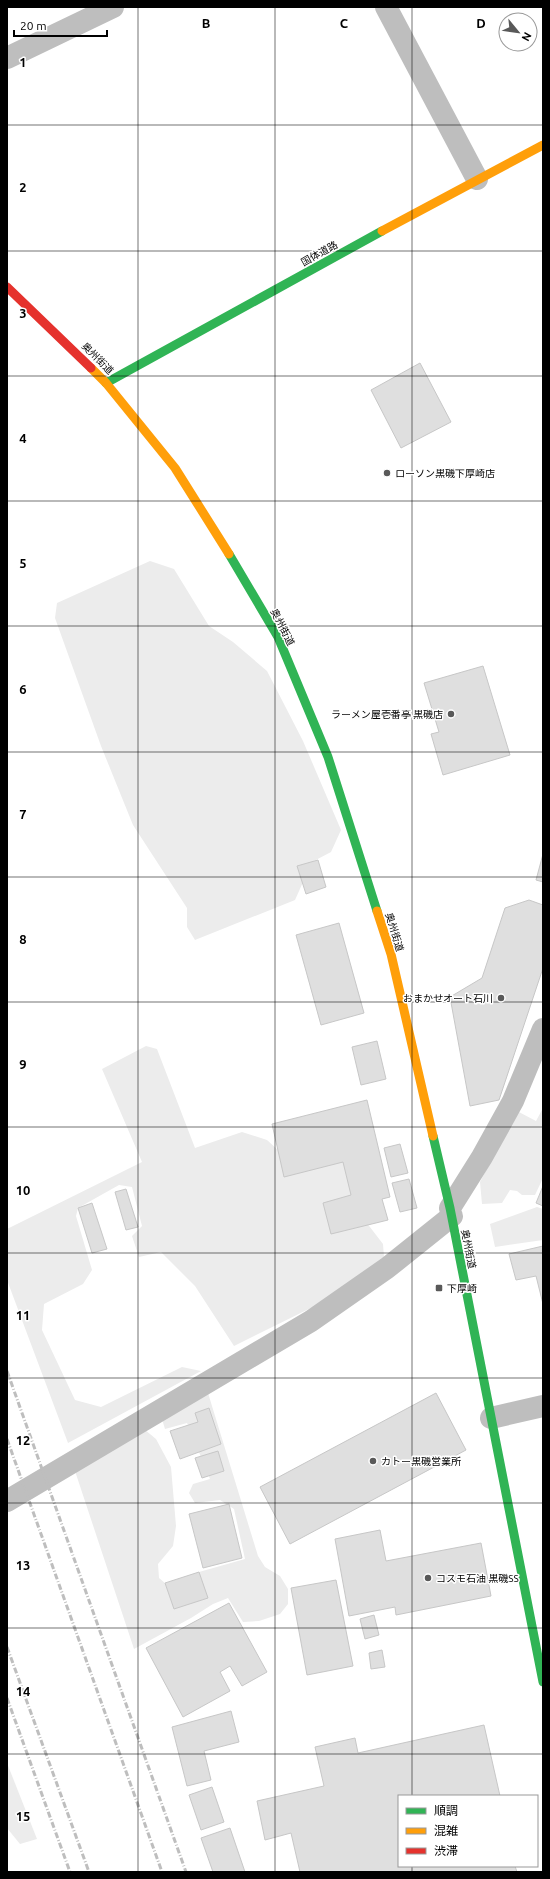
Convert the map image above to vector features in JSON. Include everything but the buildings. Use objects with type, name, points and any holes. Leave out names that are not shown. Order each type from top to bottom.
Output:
[{"type":"main road","name":"国体道路","points":[[106,383],[477,179],[543,146]]},
{"type":"main road","name":"奥州街道","points":[[7,287],[106,383],[175,468],[222,542],[278,637],[328,757],[390,954],[451,1212],[543,1682]]},
{"type":"street","points":[[7,58],[113,7]]},
{"type":"street","points":[[386,7],[477,179]]},
{"type":"street","points":[[7,1501],[311,1321],[387,1268],[451,1212],[513,1101],[543,1030]]},
{"type":"street","points":[[491,1418],[543,1406]]},
{"type":"shaded area","points":[[150,561],[174,569],[209,626],[233,642],[267,671],[303,741],[341,830],[331,852],[312,862],[295,900],[195,940],[187,927],[187,908],[133,825],[101,746],[55,618],[57,603]]},
{"type":"shaded area","points":[[146,1046],[157,1049],[195,1148],[242,1132],[267,1140],[290,1161],[328,1147],[362,1175],[363,1218],[383,1244],[384,1257],[374,1268],[323,1302],[234,1346],[195,1286],[161,1252],[139,1257],[132,1236],[142,1226],[132,1187],[119,1185],[78,1208],[76,1216],[92,1270],[83,1284],[44,1304],[42,1330],[75,1400],[101,1407],[182,1367],[201,1371],[68,1443],[7,1280],[7,1229],[142,1162],[102,1069]]},
{"type":"shaded area","points":[[543,1108],[543,1178],[535,1195],[522,1195],[517,1191],[510,1190],[502,1203],[482,1204],[480,1182],[517,1111],[536,1121]]},
{"type":"shaded area","points":[[537,1207],[543,1209],[543,1240],[495,1247],[490,1224]]},
{"type":"shaded area","points":[[208,1393],[258,1556],[265,1567],[280,1576],[288,1589],[288,1604],[280,1614],[259,1621],[243,1622],[228,1598],[213,1604],[191,1618],[134,1649],[73,1465],[144,1429],[156,1439],[171,1467],[176,1526],[173,1546],[158,1564],[159,1578],[165,1583],[174,1609],[207,1598],[199,1572],[245,1559],[234,1509],[220,1500],[195,1503],[189,1493],[193,1484],[210,1479],[187,1423],[165,1429],[162,1419]]},
{"type":"shaded area","points":[[7,1763],[37,1839],[20,1844],[7,1828]]},
{"type":"railway","points":[[7,1371],[186,1872]]},
{"type":"railway","points":[[7,1439],[162,1872]]},
{"type":"railway","points":[[7,1647],[89,1872]]},
{"type":"railway","points":[[7,1698],[70,1872]]},
{"type":"traffic: fast","points":[[106,383],[382,231]]},
{"type":"traffic: fast","points":[[229,554],[278,637],[328,757],[377,911]]},
{"type":"traffic: fast","points":[[433,1136],[450,1208],[543,1682]]},
{"type":"traffic: slow","points":[[382,231],[543,145]]},
{"type":"traffic: slow","points":[[91,368],[106,383],[175,468],[229,554]]},
{"type":"traffic: slow","points":[[377,911],[391,954],[433,1136]]},
{"type":"traffic: jam","points":[[7,287],[91,368]]},
{"type":"place","name":"ローソン黒磯下厚崎店","points":[[387,473]]},
{"type":"place","name":"ラーメン屋壱番亭 黒磯店","points":[[451,714]]},
{"type":"place","name":"おまかせオート石川","points":[[501,998]]},
{"type":"place","name":"下厚崎","points":[[439,1288]]},
{"type":"place","name":"カトー黒磯営業所","points":[[373,1461]]},
{"type":"place","name":"コスモ石油 黒磯SS","points":[[428,1578]]}]
